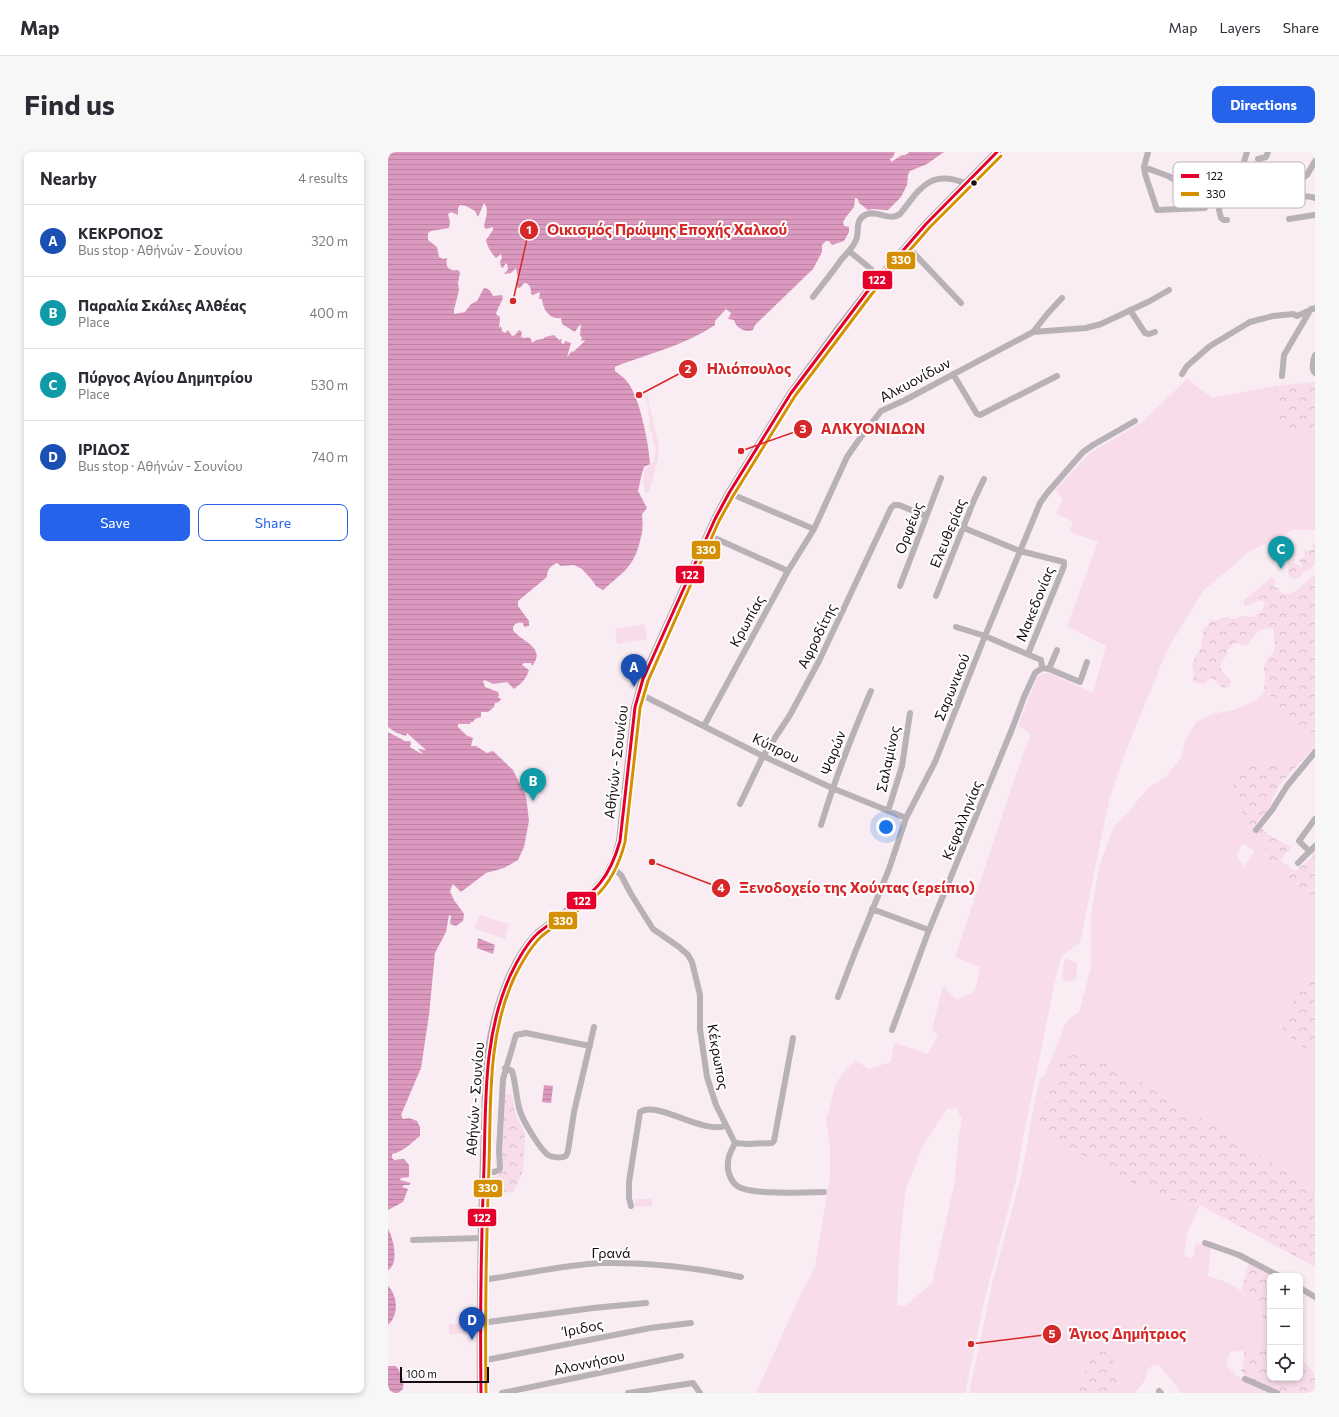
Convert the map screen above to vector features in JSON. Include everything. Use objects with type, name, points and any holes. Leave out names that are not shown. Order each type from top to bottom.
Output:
[{"type":"main road","name":"Αθήνών - Σουνίου","points":[[481,1393],[483,1172],[488,1056],[497,1015],[510,975],[522,951],[531,939],[592,893],[612,867],[620,841],[635,707],[638,693],[708,535],[729,493],[791,393],[867,292],[965,183],[997,152]]},
{"type":"street","points":[[1148,152],[1144,167],[1145,174],[1157,210],[1205,208]]},
{"type":"street","points":[[1244,162],[1247,152]]},
{"type":"street","points":[[1258,159],[1266,157],[1268,152]]},
{"type":"street","points":[[1305,176],[1315,161]]},
{"type":"street","points":[[1144,167],[1173,179]]},
{"type":"street","points":[[813,297],[849,250],[856,238],[859,220],[865,215],[874,213],[892,218],[896,217],[923,186],[935,179],[951,178],[965,183]]},
{"type":"street","points":[[1305,196],[1315,198]]},
{"type":"street","points":[[1221,208],[1221,218],[1227,220]]},
{"type":"street","points":[[1289,219],[1315,215]]},
{"type":"street","points":[[907,246],[961,303]]},
{"type":"street","points":[[849,250],[871,269]]},
{"type":"street","name":"Αλκυονίδων","points":[[814,529],[847,457],[874,418],[881,411],[905,400],[1033,332],[1086,328],[1101,324],[1150,301],[1169,290]]},
{"type":"street","points":[[1033,332],[1062,298]]},
{"type":"street","points":[[1182,374],[1187,366],[1210,346],[1250,322],[1273,316],[1293,314],[1297,316],[1313,309]]},
{"type":"street","points":[[1282,376],[1284,355],[1313,309]]},
{"type":"street","points":[[1130,310],[1145,333],[1149,334],[1155,332]]},
{"type":"street","points":[[1315,355],[1313,371],[1315,373]]},
{"type":"street","points":[[954,374],[977,414],[980,415],[1056,376]]},
{"type":"street","name":"Σαρωνικού","points":[[838,997],[889,868],[906,818],[935,762],[1040,503],[1083,452],[1135,421]]},
{"type":"street","name":"Ορφέως","points":[[900,586],[941,478]]},
{"type":"street","name":"Ελευθερίας","points":[[936,596],[974,500],[984,479]]},
{"type":"street","points":[[729,493],[814,529]]},
{"type":"street","name":"Αφροδίτης","points":[[740,804],[763,756],[790,715],[818,661],[891,508],[894,505],[899,505],[926,516]]},
{"type":"street","points":[[964,528],[1020,552]]},
{"type":"street","name":"Κρωπίας","points":[[704,726],[788,571],[814,529]]},
{"type":"street","points":[[708,535],[788,571]]},
{"type":"street","name":"Μακεδονίας","points":[[1020,552],[1064,562],[1064,566],[1054,592],[1028,654]]},
{"type":"street","points":[[956,627],[985,636],[1028,654],[1041,660],[1046,669],[1080,682],[1087,662]]},
{"type":"street","name":"Κεφαλληνίας","points":[[892,1030],[929,930],[998,764],[1024,697],[1035,674],[1046,669],[1057,650]]},
{"type":"street","name":"Ψαρών","points":[[821,825],[832,788],[871,691]]},
{"type":"street","name":"Κύπρου","points":[[638,693],[763,756],[832,788],[906,818]]},
{"type":"street","name":"Σαλαμίνος","points":[[888,811],[902,766],[910,713]]},
{"type":"street","points":[[1256,830],[1272,810],[1287,786],[1315,752]]},
{"type":"street","points":[[1309,851],[1299,841],[1315,820]]},
{"type":"street","points":[[1298,863],[1315,846]]},
{"type":"street","name":"Κέκρωπος","points":[[612,867],[621,874],[639,908],[653,929],[679,947],[688,955],[692,962],[700,995],[700,1029],[707,1077],[711,1091],[735,1143]]},
{"type":"street","points":[[872,909],[929,930]]},
{"type":"street","points":[[505,1068],[512,1072],[520,1113],[528,1128],[545,1152],[550,1156],[566,1156],[574,1112],[594,1027]]},
{"type":"street","points":[[483,1172],[494,1172],[500,1168],[499,1150],[503,1079],[514,1037],[520,1033],[526,1033],[590,1046]]},
{"type":"street","points":[[793,1038],[774,1141],[754,1144],[735,1143],[730,1151],[728,1163],[730,1179],[736,1186],[745,1190],[824,1192]]},
{"type":"street","points":[[631,1206],[629,1198],[629,1182],[640,1112],[647,1109],[664,1112],[707,1127],[716,1128],[726,1126]]},
{"type":"street","points":[[413,1240],[482,1238]]},
{"type":"street","points":[[1205,1243],[1239,1255],[1273,1273]]},
{"type":"street","name":"Γρανά","points":[[481,1280],[602,1263],[688,1268],[741,1277]]},
{"type":"street","points":[[1303,1290],[1315,1296]]},
{"type":"street","points":[[481,1323],[594,1308],[646,1303]]},
{"type":"street","name":"Ίριδος","points":[[481,1361],[650,1328],[691,1323]]},
{"type":"street","name":"Αλοννήσου","points":[[502,1393],[681,1356]]},
{"type":"street","points":[[1246,1379],[1277,1393]]},
{"type":"street","points":[[628,1393],[693,1383],[700,1393]]},
{"type":"green space","points":[[1187,379],[1212,398],[1275,386],[1280,429],[1315,428],[1315,530],[1292,530],[1249,552],[1203,591],[1167,650],[1124,756],[1109,801],[1080,942],[1061,957],[1054,985],[1015,1184],[984,1302],[965,1393],[756,1393],[798,1300],[815,1267],[830,1176],[830,1146],[826,1121],[836,1083],[845,1070],[856,1060],[868,1069],[891,1062],[894,1043],[928,1054],[938,1035],[932,1030],[943,986],[957,1000],[975,991],[980,967],[955,957],[1031,734],[1018,726],[1037,677],[1042,674],[1049,673],[1093,693],[1106,646],[1067,626],[1098,542],[1070,532],[1073,522],[1056,513],[1063,499],[1055,490],[1090,453],[1141,423]],"holes":[[[956,1108],[962,1119],[958,1140],[955,1181],[932,1283],[905,1306],[897,1305],[900,1240],[906,1188],[924,1143],[947,1109]]]},
{"type":"green space","points":[[1315,382],[1315,428],[1280,429],[1275,386]]},
{"type":"green space","points":[[647,394],[659,447],[658,458],[649,493],[645,492],[643,482],[644,472],[650,464],[653,463],[656,450],[652,437],[653,432],[650,431],[649,427],[649,408],[645,396]]},
{"type":"green space","points":[[1312,544],[1315,544],[1315,565],[1313,565],[1311,569],[1303,572],[1298,578],[1291,578],[1288,573],[1288,563],[1292,563],[1294,559],[1295,564],[1299,565],[1301,568],[1302,564],[1298,559],[1305,557],[1304,550],[1313,550]]},
{"type":"green space","points":[[1315,575],[1315,733],[1299,726],[1293,717],[1278,706],[1269,695],[1264,692],[1264,666],[1267,658],[1272,655],[1275,647],[1273,629],[1268,628],[1260,630],[1246,646],[1235,643],[1228,649],[1227,654],[1220,666],[1231,682],[1229,687],[1220,686],[1211,678],[1204,684],[1195,683],[1192,680],[1194,676],[1192,664],[1201,647],[1204,627],[1208,626],[1210,620],[1216,621],[1227,617],[1234,619],[1241,616],[1252,617],[1262,611],[1265,603],[1262,601],[1245,606],[1243,601],[1271,578],[1274,578],[1275,582],[1273,587],[1279,588],[1280,592],[1285,594],[1295,592]]},
{"type":"green space","points":[[644,624],[647,639],[617,644],[615,629]]},
{"type":"green space","points":[[1264,692],[1293,717],[1295,721],[1315,733],[1315,747],[1302,760],[1294,759],[1287,772],[1280,773],[1238,804],[1249,830],[1245,837],[1259,833],[1265,835],[1266,869],[1276,869],[1280,860],[1295,871],[1284,876],[1286,881],[1297,884],[1305,894],[1315,894],[1315,976],[1304,987],[1287,1012],[1280,1026],[1301,1046],[1315,1053],[1315,1204],[1306,1184],[1061,1062],[1039,1118],[1039,1126],[1054,1140],[1160,1198],[1200,1205],[1187,1234],[1184,1256],[1193,1258],[1196,1243],[1211,1247],[1208,1276],[1226,1282],[1237,1288],[1252,1301],[1267,1323],[1267,1344],[1261,1349],[1230,1352],[1226,1365],[1237,1376],[1274,1393],[1180,1393],[1179,1389],[1158,1364],[1148,1368],[1145,1380],[1135,1393],[1119,1393],[1116,1364],[1093,1352],[1079,1387],[1066,1393],[969,1393],[993,1280],[1021,1177],[1040,1079],[1045,1075],[1065,1025],[1071,1017],[1079,1012],[1091,968],[1091,915],[1099,867],[1114,826],[1128,813],[1146,790],[1166,776],[1181,758],[1185,742],[1196,722],[1212,714],[1234,710],[1253,702]],"holes":[[[1243,843],[1255,851],[1244,867],[1236,855]]]},
{"type":"green space","points":[[1294,759],[1302,760],[1281,783],[1267,812],[1256,824],[1268,834],[1291,847],[1290,852],[1286,852],[1272,876],[1266,869],[1265,835],[1259,833],[1245,838],[1249,830],[1238,804],[1233,781],[1241,764],[1258,763],[1276,765],[1280,773],[1287,772],[1287,762]]},
{"type":"green space","points":[[1315,850],[1315,895],[1305,894],[1297,884],[1286,881],[1284,876],[1293,873],[1313,857],[1311,853]]},
{"type":"green space","points":[[479,915],[509,924],[505,939],[475,929]]},
{"type":"green space","points":[[1066,958],[1077,963],[1076,978],[1070,982],[1065,982],[1062,973]]},
{"type":"green space","points":[[1315,976],[1315,1053],[1301,1046],[1280,1026],[1287,1012],[1304,987]]},
{"type":"green space","points":[[1072,1055],[1111,1063],[1306,1184],[1315,1204],[1315,1267],[1200,1205],[1160,1198],[1054,1140],[1046,1134],[1039,1126],[1039,1118],[1061,1062]]},
{"type":"green space","points":[[504,1094],[512,1094],[515,1112],[525,1135],[523,1170],[513,1192],[490,1193],[491,1177],[496,1177],[503,1170],[501,1147]]},
{"type":"green space","points":[[635,1199],[652,1199],[652,1207],[635,1206]]},
{"type":"green space","points":[[1249,1262],[1269,1273],[1267,1273],[1267,1323],[1252,1301],[1241,1291]]},
{"type":"green space","points":[[449,1324],[471,1324],[471,1334],[449,1334]]},
{"type":"green space","points":[[1267,1344],[1267,1381],[1303,1381],[1303,1360],[1315,1375],[1315,1393],[1279,1393],[1244,1376],[1241,1371],[1245,1350],[1261,1349]]},
{"type":"green space","points":[[1104,1351],[1116,1364],[1119,1393],[1066,1393],[1079,1387],[1093,1352]]},
{"type":"shaded area","points":[[388,152],[895,152],[893,157],[890,159],[891,162],[902,155],[909,153],[908,152],[944,152],[927,164],[910,171],[907,185],[901,197],[888,210],[868,210],[859,203],[858,199],[855,198],[854,207],[843,222],[844,226],[849,227],[849,232],[844,241],[832,245],[829,241],[826,241],[822,245],[822,252],[813,269],[755,325],[753,330],[744,330],[735,323],[734,320],[728,319],[731,313],[726,309],[715,321],[715,325],[704,332],[680,343],[615,367],[615,371],[629,384],[637,400],[648,445],[650,464],[644,467],[638,491],[647,508],[642,514],[642,534],[631,563],[603,590],[596,586],[582,569],[574,565],[561,566],[557,563],[552,565],[548,570],[547,577],[518,601],[518,606],[529,621],[529,626],[524,627],[523,623],[517,623],[514,625],[513,630],[532,646],[537,654],[536,660],[532,666],[531,663],[524,663],[522,665],[529,670],[527,676],[514,689],[507,682],[493,684],[485,680],[483,681],[485,687],[498,692],[498,697],[501,699],[499,702],[495,703],[494,707],[488,712],[481,712],[481,717],[475,719],[470,724],[458,724],[458,727],[466,735],[473,738],[471,746],[476,746],[487,753],[493,751],[513,770],[526,796],[529,821],[524,847],[518,860],[504,868],[486,873],[461,892],[453,884],[450,891],[454,900],[464,914],[463,921],[456,926],[450,924],[451,916],[449,915],[446,932],[435,953],[429,1015],[421,1068],[401,1115],[403,1119],[409,1118],[417,1121],[420,1127],[420,1136],[403,1149],[392,1154],[392,1158],[394,1160],[404,1159],[409,1165],[409,1177],[401,1178],[400,1180],[411,1183],[402,1187],[408,1189],[403,1202],[388,1210],[388,732],[405,741],[410,741],[410,747],[420,753],[423,754],[418,749],[426,750],[407,733],[406,736],[397,733],[388,727]],"holes":[[[484,203],[487,211],[484,227],[486,229],[493,227],[493,230],[486,240],[492,254],[496,258],[501,254],[501,267],[503,268],[506,263],[507,264],[508,269],[504,274],[511,273],[516,268],[518,278],[516,285],[518,288],[526,283],[530,286],[531,294],[533,295],[540,292],[539,299],[542,299],[545,310],[550,316],[561,318],[562,324],[575,332],[581,324],[581,341],[585,341],[567,357],[571,343],[565,341],[563,344],[561,342],[562,339],[559,340],[554,335],[536,340],[532,343],[531,339],[528,337],[521,337],[522,332],[519,330],[512,336],[508,330],[505,333],[502,331],[501,326],[499,328],[500,317],[496,313],[503,298],[502,295],[493,296],[487,289],[484,288],[477,301],[471,304],[465,312],[454,314],[459,290],[458,283],[460,272],[458,270],[448,268],[447,258],[443,259],[439,257],[437,247],[428,240],[428,233],[431,231],[449,228],[450,222],[448,214],[451,212],[458,215],[458,208],[460,205],[466,206],[475,211],[478,217]]]},
{"type":"shaded area","points":[[478,938],[495,945],[493,954],[477,948]]},
{"type":"shaded area","points":[[544,1085],[553,1086],[551,1103],[542,1102]]},
{"type":"shaded area","points":[[388,1229],[394,1245],[394,1257],[391,1267],[388,1270]]},
{"type":"shaded area","points":[[388,1286],[394,1295],[396,1306],[392,1321],[388,1325]]},
{"type":"shaded area","points":[[388,1366],[396,1366],[402,1377],[403,1389],[398,1393],[388,1393]]},
{"type":"transit line","name":"122","points":[[481,1393],[481,1251],[486,1094],[490,1046],[501,999],[510,976],[522,953],[534,937],[589,894],[604,878],[610,868],[620,841],[635,707],[643,679],[715,519],[729,493],[791,393],[867,292],[926,224],[997,152]]},
{"type":"transit line","name":"330","points":[[486,1393],[486,1251],[492,1070],[499,1022],[515,976],[520,965],[538,940],[595,897],[606,885],[618,864],[625,842],[640,708],[648,681],[719,521],[733,496],[795,396],[871,295],[930,227],[1001,156]]},
{"type":"place","name":"Οικισμός Πρώιμης Εποχής Χαλκού","points":[[513,301]]},
{"type":"place","name":"Ηλιόπουλος","points":[[639,395]]},
{"type":"place","name":"ΑΛΚΥΟΝΙΔΩΝ","points":[[741,451]]},
{"type":"place","name":"Πύργος Αγίου Δημητρίου","points":[[1281,569]]},
{"type":"place","name":"ΚΕΚΡΟΠΟΣ","points":[[634,687]]},
{"type":"place","name":"Παραλία Σκάλες Αλθέας","points":[[533,801]]},
{"type":"place","name":"Ξενοδοχείο της Χούντας (ερείπιο)","points":[[652,862]]},
{"type":"place","name":"ΙΡΙΔΟΣ","points":[[472,1340]]},
{"type":"place","name":"Άγιος Δημήτριος","points":[[971,1344]]}]
